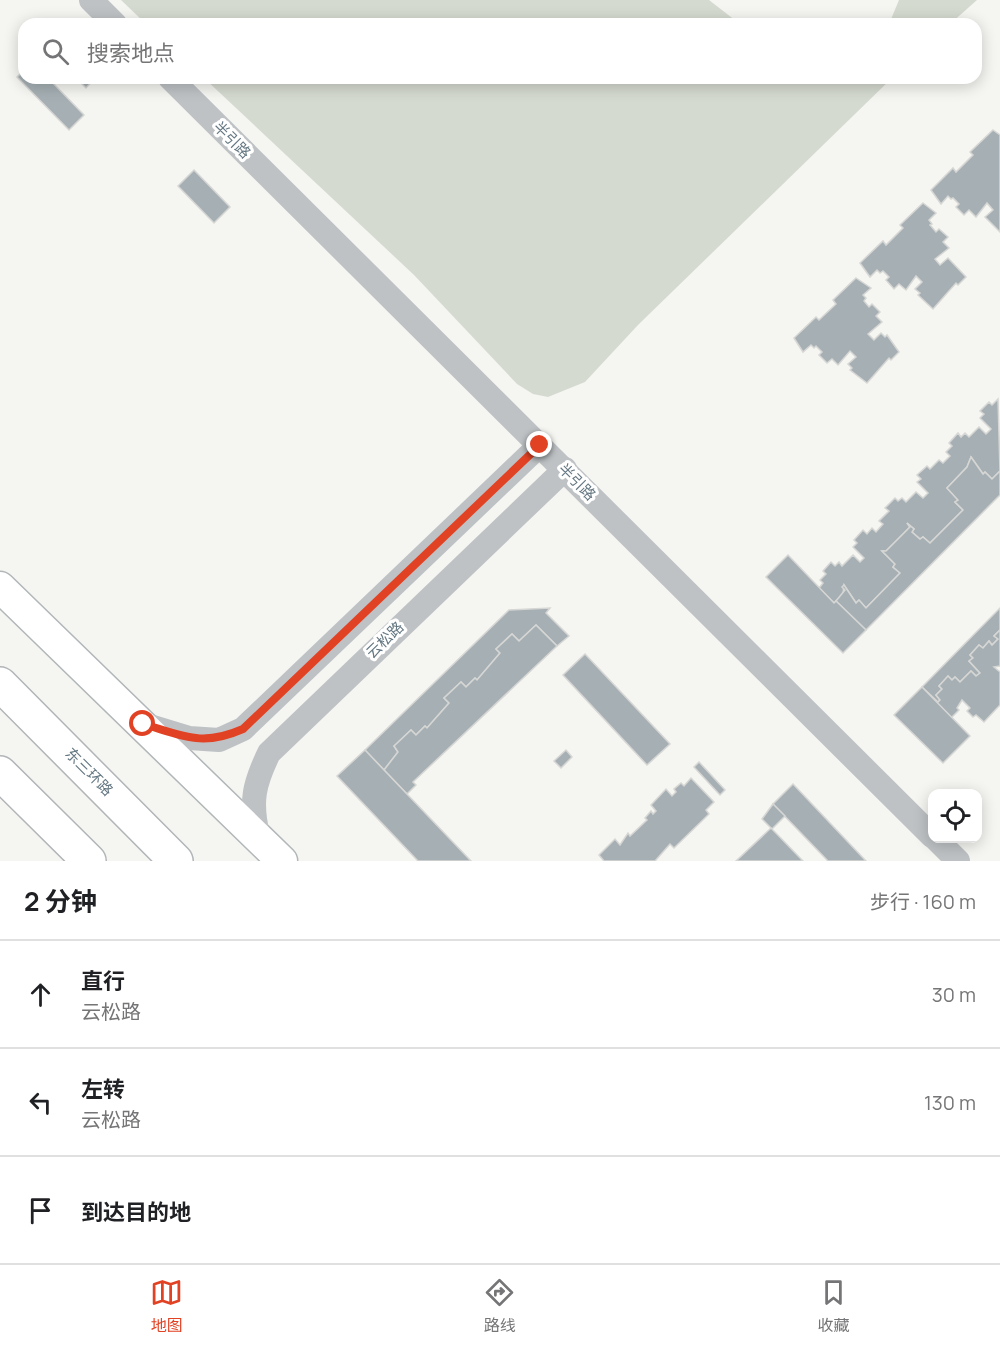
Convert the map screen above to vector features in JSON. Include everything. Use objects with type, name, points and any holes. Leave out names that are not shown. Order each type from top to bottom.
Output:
[{"type":"highway","name":"东三环路","points":[[0,684],[177,861]]},
{"type":"highway","points":[[0,773],[89,861]]},
{"type":"main road","points":[[0,587],[258,835],[282,861]]},
{"type":"street","points":[[91,0],[110,18]]},
{"type":"street","name":"半引路","points":[[176,84],[928,831]]},
{"type":"street","points":[[143,724],[189,738],[219,740],[243,729],[540,445]]},
{"type":"street","name":"云松路","points":[[258,835],[252,810],[256,780],[269,753],[565,470]]},
{"type":"street","name":"半引路","points":[[940,843],[958,861]]},
{"type":"shaded area","points":[[121,0],[709,0],[732,18],[140,18]]},
{"type":"shaded area","points":[[899,0],[977,0],[957,18],[892,18]]},
{"type":"shaded area","points":[[210,84],[886,84],[638,325],[585,382],[548,397],[533,394],[517,384],[414,275]]},
{"type":"building","points":[[24,84],[54,84],[84,115],[69,130]]},
{"type":"building","points":[[993,130],[1000,135],[1000,232],[985,217],[993,210],[987,203],[976,217],[969,210],[964,215],[956,207],[959,204],[953,198],[948,196],[941,204],[931,190],[953,168],[956,172],[973,155],[970,152]]},
{"type":"building","points":[[194,170],[230,207],[214,223],[178,186]]},
{"type":"building","points":[[923,203],[936,213],[929,220],[932,224],[930,225],[936,232],[939,229],[948,237],[943,242],[949,248],[935,259],[940,265],[948,258],[966,277],[958,285],[956,283],[933,309],[918,295],[920,293],[915,289],[922,282],[916,276],[906,290],[899,284],[894,289],[886,280],[889,277],[883,271],[880,273],[877,270],[870,277],[860,263],[883,241],[886,245],[903,228],[900,225]]},
{"type":"building","points":[[856,278],[871,288],[863,295],[866,298],[864,301],[869,307],[872,304],[880,312],[876,316],[882,322],[868,334],[874,340],[881,333],[885,337],[887,335],[899,352],[891,360],[889,358],[867,383],[850,370],[852,368],[848,364],[856,357],[850,351],[838,365],[832,359],[827,363],[819,355],[822,352],[816,346],[814,348],[811,345],[803,352],[794,338],[816,317],[819,320],[836,304],[833,300]]},
{"type":"building","points":[[998,399],[1000,471],[992,479],[985,472],[983,474],[971,457],[967,467],[947,488],[958,500],[955,502],[963,510],[930,543],[923,537],[920,539],[907,523],[910,527],[886,551],[882,551],[895,564],[893,567],[900,573],[866,608],[859,600],[856,603],[844,585],[843,594],[834,603],[819,588],[823,583],[820,580],[826,574],[823,571],[831,562],[835,566],[839,562],[842,566],[853,555],[860,562],[864,558],[853,547],[857,543],[854,540],[863,530],[867,534],[872,528],[876,532],[883,524],[879,521],[889,511],[885,508],[895,498],[898,501],[902,498],[906,502],[916,492],[923,498],[928,493],[917,482],[921,479],[917,475],[927,466],[930,469],[939,460],[943,463],[950,456],[946,452],[952,446],[949,443],[958,433],[961,437],[965,433],[969,437],[979,427],[986,434],[991,429],[980,418],[984,414],[980,411],[989,402],[992,405]]},
{"type":"building","points":[[971,457],[983,474],[985,472],[992,479],[1000,471],[1000,495],[866,630],[836,601],[845,590],[842,587],[844,585],[856,603],[859,600],[866,608],[900,573],[893,567],[895,564],[882,551],[886,551],[910,527],[907,523],[920,539],[923,537],[930,543],[963,510],[955,502],[958,500],[947,488],[967,467]]},
{"type":"building","points":[[788,555],[834,603],[836,601],[866,630],[843,653],[766,577]]},
{"type":"building","points":[[550,608],[546,613],[569,636],[557,646],[536,625],[519,641],[512,634],[496,649],[500,653],[477,680],[475,678],[466,687],[461,682],[444,698],[449,703],[427,728],[425,726],[416,735],[411,730],[394,746],[398,752],[384,770],[365,750],[509,610]]},
{"type":"building","points":[[1000,608],[1000,630],[994,636],[998,639],[992,645],[989,641],[983,648],[979,645],[970,655],[973,658],[969,661],[980,673],[976,676],[971,671],[960,682],[955,677],[952,680],[948,676],[939,686],[942,689],[936,695],[940,700],[938,702],[922,687]]},
{"type":"building","points":[[536,625],[557,646],[413,782],[416,785],[407,794],[384,770],[398,752],[394,746],[411,730],[416,735],[425,726],[427,728],[449,703],[444,698],[461,682],[466,687],[475,678],[477,680],[500,653],[496,649],[512,634],[519,641]]},
{"type":"building","points":[[1000,630],[1000,666],[994,667],[1000,672],[1000,705],[984,722],[967,711],[970,708],[962,700],[957,708],[959,710],[951,718],[936,704],[940,700],[936,695],[942,689],[939,686],[948,676],[952,680],[955,677],[960,682],[971,671],[976,676],[980,673],[969,661],[973,658],[970,655],[979,645],[983,648],[989,641],[992,645],[998,639],[994,636]]},
{"type":"building","points":[[585,654],[670,744],[647,765],[563,675]]},
{"type":"building","points":[[922,687],[970,736],[943,763],[894,715]]},
{"type":"building","points":[[365,750],[471,861],[418,861],[337,776]]},
{"type":"building","points":[[566,750],[572,757],[561,768],[554,761]]},
{"type":"building","points":[[699,762],[725,790],[720,795],[694,767]]},
{"type":"building","points":[[691,778],[714,802],[706,810],[709,814],[674,848],[670,844],[655,861],[604,861],[599,855],[615,839],[620,845],[628,833],[630,836],[647,820],[645,818],[651,811],[653,814],[656,811],[651,805],[666,789],[672,796],[676,792],[674,789],[681,783],[684,786]]},
{"type":"building","points":[[793,784],[866,861],[828,861],[773,804]]},
{"type":"building","points":[[773,804],[785,816],[772,829],[762,819]]},
{"type":"building","points":[[771,828],[803,861],[736,861]]},
{"type":"route","points":[[143,724],[189,738],[219,740],[243,729],[540,445]]}]
